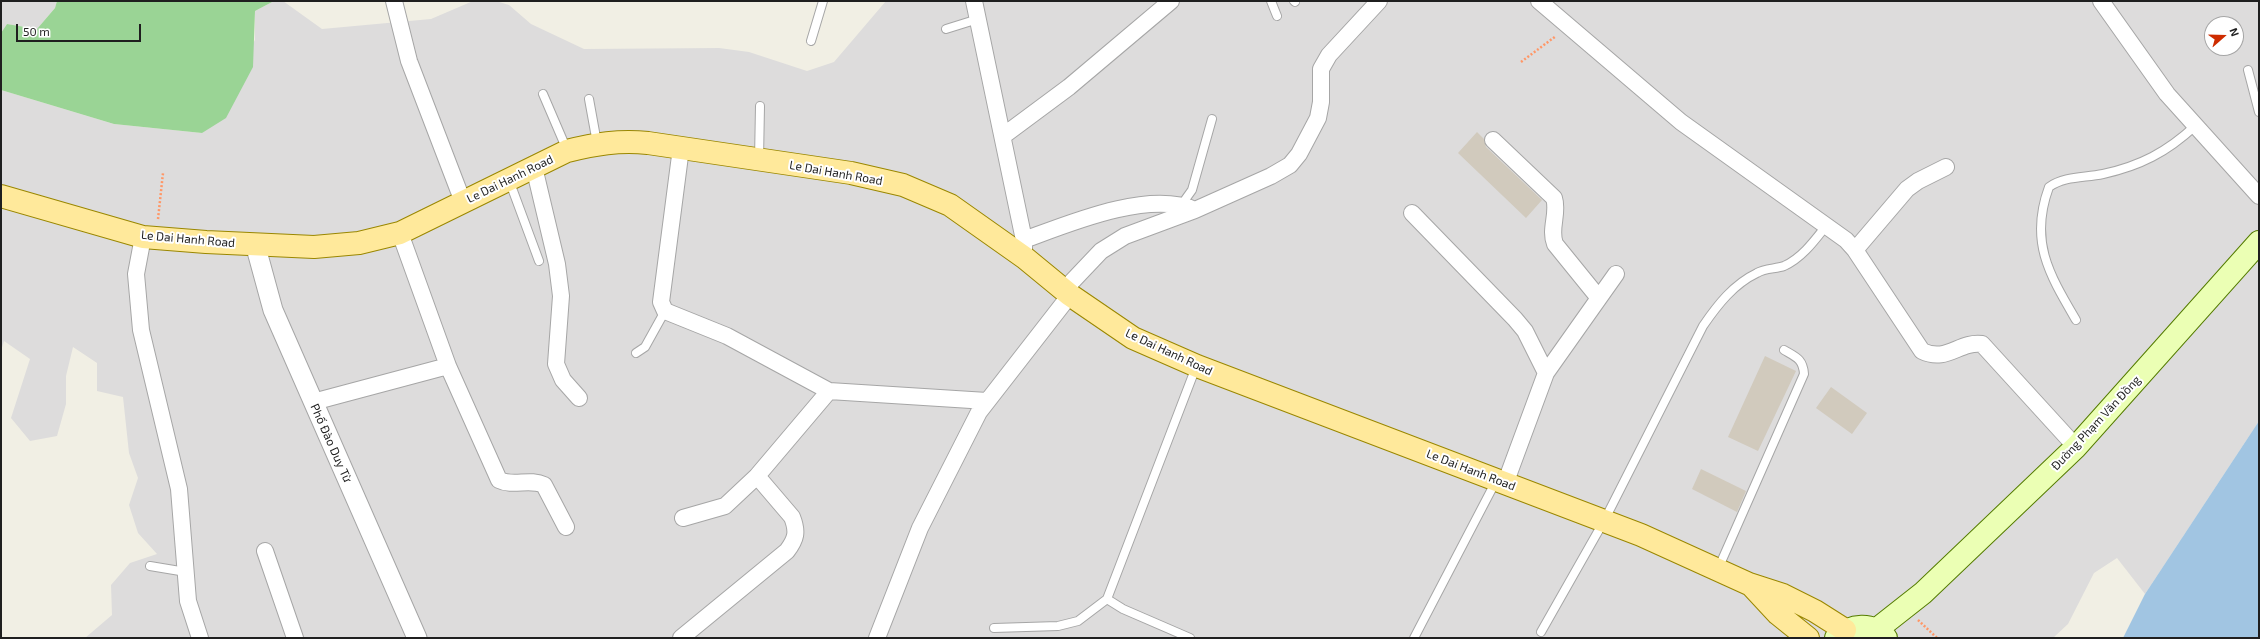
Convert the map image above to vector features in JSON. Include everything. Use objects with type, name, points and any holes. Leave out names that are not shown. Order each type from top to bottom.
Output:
[{"type":"main road","name":"Le Dai Hanh Road","points":[[1,196],[150,237],[314,247],[359,243],[400,233],[567,151],[597,144],[624,141],[851,173],[903,185],[950,205],[1024,249],[1067,293],[1133,338],[1197,366],[1641,535],[1750,584],[1783,595],[1815,612],[1841,634]]},
{"type":"main road","name":"Đường Phạm Văn Đồng","points":[[1884,635],[1922,593],[2076,447],[2259,242]]},
{"type":"main road","name":"Le Dai Hanh Road","points":[[1750,584],[1778,614],[1808,638]]},
{"type":"main road","name":"Đường Phạm Văn Đồng","points":[[1884,635],[1911,613],[1922,593]]},
{"type":"main road","points":[[1841,634],[1855,627],[1866,626],[1884,635]]},
{"type":"street","points":[[394,1],[409,60],[463,202]]},
{"type":"street","points":[[974,1],[1003,136],[1024,249],[1089,216],[1158,203],[1189,207]]},
{"type":"street","points":[[1003,136],[1069,87],[1171,1]]},
{"type":"street","points":[[876,638],[920,528],[979,412],[1067,293],[1101,251],[1125,236],[1189,207],[1271,176],[1290,165],[1299,154],[1318,118],[1321,102],[1321,69],[1329,56],[1379,1]]},
{"type":"street","points":[[1539,1],[1681,122],[1826,226],[1855,250],[1922,351],[1932,356],[1940,356],[1975,343],[1982,344],[2076,447]]},
{"type":"street","points":[[2101,1],[2167,94],[2259,196]]},
{"type":"street","points":[[1493,140],[1554,198],[1556,206],[1553,238],[1555,244],[1598,297]]},
{"type":"street","points":[[681,148],[661,302],[665,311],[728,336],[829,391],[988,401]]},
{"type":"street","points":[[534,167],[557,264],[561,296],[556,364],[563,380],[579,398]]},
{"type":"street","points":[[1855,250],[1907,189],[1918,180],[1946,167]]},
{"type":"street","points":[[1412,213],[1515,319],[1525,331],[1546,373]]},
{"type":"street","points":[[400,233],[448,366],[499,480],[507,484],[537,482],[544,485],[566,527]]},
{"type":"street","points":[[150,237],[136,269],[141,330],[179,489],[188,601],[200,638]]},
{"type":"street","name":"Phố Đào Duy Từ","points":[[255,244],[273,310],[417,638]]},
{"type":"street","points":[[1501,482],[1546,373],[1598,297],[1616,274]]},
{"type":"street","points":[[313,402],[448,366]]},
{"type":"street","points":[[683,518],[725,506],[757,476],[829,391]]},
{"type":"street","points":[[681,638],[787,551],[796,538],[796,525],[792,517],[757,476]]},
{"type":"street","points":[[265,551],[295,638]]},
{"type":"lane","points":[[811,41],[823,1]]},
{"type":"lane","points":[[1271,1],[1277,16]]},
{"type":"lane","points":[[946,29],[978,19]]},
{"type":"lane","points":[[2248,70],[2259,112]]},
{"type":"lane","points":[[543,94],[567,151]]},
{"type":"lane","points":[[589,99],[597,144]]},
{"type":"lane","points":[[759,160],[760,106]]},
{"type":"lane","points":[[1189,207],[1192,190],[1212,119]]},
{"type":"lane","points":[[2076,320],[2054,282],[2043,257],[2042,211],[2049,187],[2058,181],[2104,174],[2154,157],[2175,145],[2195,126]]},
{"type":"lane","points":[[508,180],[539,260]]},
{"type":"lane","points":[[1541,632],[1604,521],[1703,326],[1712,313],[1735,286],[1759,272],[1783,266],[1796,259],[1826,226]]},
{"type":"lane","points":[[636,353],[645,347],[665,311]]},
{"type":"lane","points":[[1718,570],[1804,374],[1804,365],[1800,359],[1784,350]]},
{"type":"lane","points":[[994,628],[1058,626],[1078,621],[1107,599],[1197,366]]},
{"type":"lane","points":[[1414,638],[1501,482]]},
{"type":"lane","points":[[150,566],[186,572]]},
{"type":"lane","points":[[1107,599],[1123,609],[1190,638]]},
{"type":"path","points":[[1521,62],[1569,26]]},
{"type":"path","points":[[150,237],[163,173]]},
{"type":"path","points":[[1911,613],[1937,638]]},
{"type":"shaded area","points":[[1,1],[57,1],[55,8],[37,29],[7,24],[1,33]]},
{"type":"shaded area","points":[[274,1],[283,1],[322,29],[431,19],[473,1],[496,1],[509,5],[531,24],[584,49],[719,48],[749,52],[807,71],[834,62],[886,1],[2259,1],[2259,421],[2145,594],[2117,558],[2094,573],[2068,624],[2053,638],[85,638],[112,615],[111,585],[130,563],[157,554],[138,533],[129,505],[138,478],[129,453],[123,397],[97,391],[97,363],[73,347],[66,376],[66,404],[57,436],[30,441],[11,418],[30,359],[4,341],[1,351],[1,90],[114,124],[202,133],[255,40],[255,11]]},
{"type":"green space","points":[[57,1],[274,1],[255,11],[253,67],[226,118],[202,133],[114,124],[1,90],[1,33],[7,24],[37,29],[55,8]]},
{"type":"water","points":[[2259,421],[2259,638],[2123,638],[2145,594]]},
{"type":"building","points":[[1477,132],[1484,139],[1486,147],[1542,200],[1526,218],[1458,153]]},
{"type":"building","points":[[1765,356],[1796,371],[1758,451],[1728,437]]},
{"type":"building","points":[[1831,387],[1867,413],[1852,434],[1816,408]]},
{"type":"building","points":[[1701,469],[1746,491],[1737,512],[1692,489]]}]
